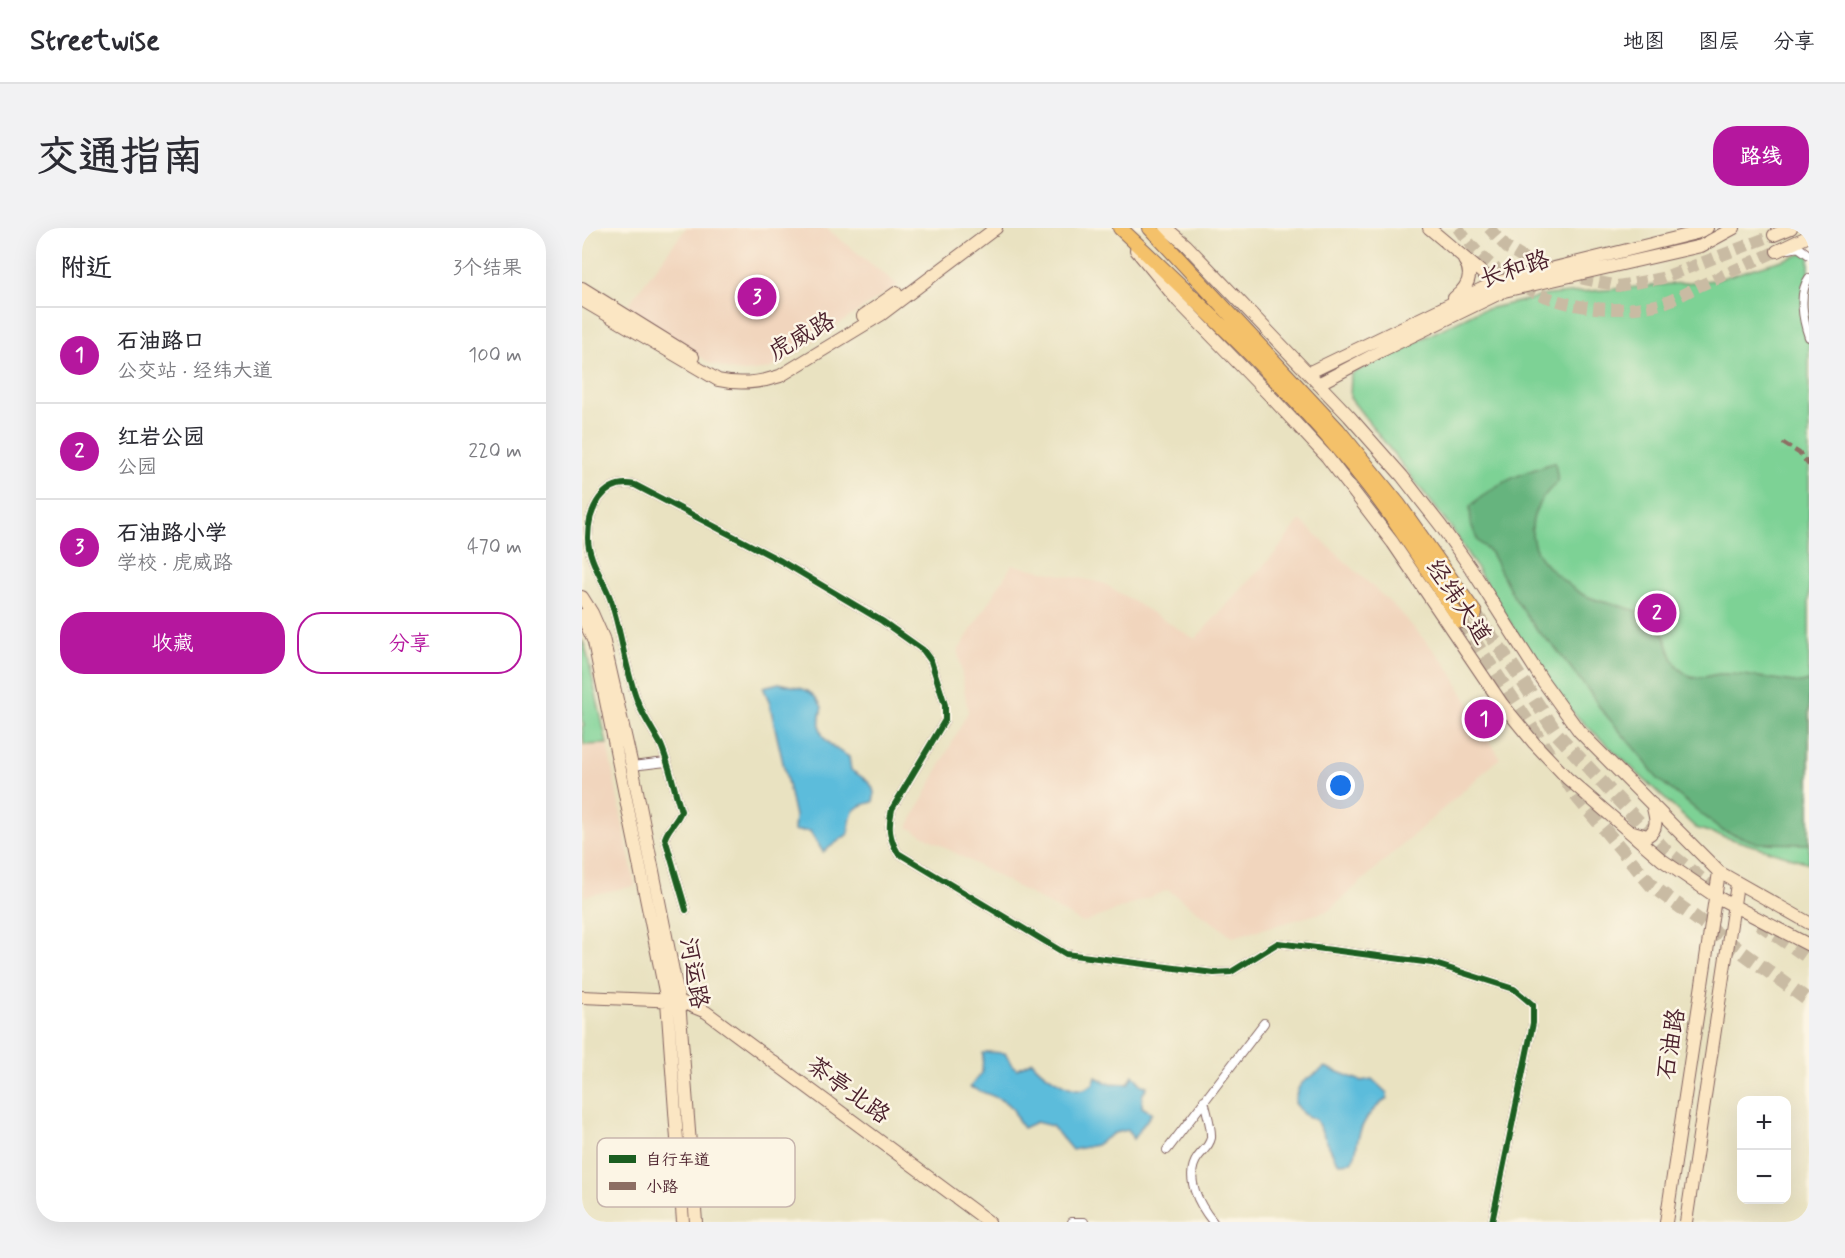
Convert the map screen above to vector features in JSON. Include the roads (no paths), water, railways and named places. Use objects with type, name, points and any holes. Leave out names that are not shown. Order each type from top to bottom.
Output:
[{"type":"main road","name":"虎威路","points":[[582,288],[721,373],[734,376],[762,374],[776,370],[871,311],[983,228]]},
{"type":"main road","name":"虎威路","points":[[582,300],[718,380],[732,383],[763,381],[787,372],[882,314],[996,228]]},
{"type":"main road","points":[[1119,228],[1242,347],[1328,438],[1394,520],[1461,621]]},
{"type":"main road","name":"经纬大道","points":[[1119,228],[1178,301],[1301,428],[1349,484],[1394,543],[1502,704],[1567,778],[1662,860],[1716,896],[1809,945]]},
{"type":"main road","points":[[1150,228],[1338,430],[1400,505],[1475,613]]},
{"type":"main road","name":"经纬大道","points":[[1166,228],[1308,373],[1402,476],[1474,573],[1542,680],[1579,731],[1719,872],[1809,923]]},
{"type":"main road","points":[[1429,228],[1503,286]]},
{"type":"main road","points":[[1441,228],[1503,286]]},
{"type":"main road","name":"长和路","points":[[1308,373],[1439,309],[1503,286],[1696,233],[1707,228]]},
{"type":"main road","name":"长和路","points":[[1318,384],[1503,286],[1701,246],[1734,228]]},
{"type":"main road","points":[[1774,235],[1791,228]]},
{"type":"main road","points":[[1777,251],[1809,236]]},
{"type":"main road","points":[[1439,309],[1458,296],[1470,277],[1469,267],[1455,250]]},
{"type":"main road","name":"河运路","points":[[582,597],[603,638],[632,766],[673,1001],[687,1138]]},
{"type":"main road","name":"河运路","points":[[582,615],[594,642],[673,1001],[679,1138]]},
{"type":"main road","points":[[1630,831],[1643,836],[1653,832],[1656,823],[1652,803]]},
{"type":"main road","name":"石油路","points":[[1666,1222],[1719,872]]},
{"type":"main road","name":"石油路","points":[[1686,1222],[1737,884]]},
{"type":"main road","name":"茶亭北路","points":[[582,997],[673,1001],[706,1012],[989,1222]]},
{"type":"main road","name":"河运路","points":[[682,1207],[683,1222]]},
{"type":"main road","name":"河运路","points":[[694,1207],[696,1222]]},
{"type":"street","points":[[1777,251],[1798,247],[1809,255]]},
{"type":"street","points":[[1809,278],[1803,286],[1804,322],[1809,337]]},
{"type":"street","points":[[686,910],[664,838],[681,812],[661,747],[639,704],[610,599],[588,540],[593,509],[601,496],[617,484],[634,485],[781,561],[882,621],[923,650],[931,661],[945,705],[945,720],[892,809],[888,825],[891,841],[898,853],[1066,954],[1214,973],[1231,972],[1278,943],[1432,963],[1514,989],[1533,1005],[1533,1023],[1492,1222]]},
{"type":"street","points":[[632,766],[666,762]]},
{"type":"street","points":[[1167,1150],[1264,1023]]},
{"type":"street","points":[[1204,1100],[1211,1136],[1207,1149],[1197,1158],[1191,1174],[1201,1207],[1213,1222]]},
{"type":"street","points":[[1072,1222],[1084,1222]]},
{"type":"water","points":[[779,683],[804,689],[818,700],[822,707],[820,725],[824,738],[834,748],[849,757],[851,770],[865,779],[874,791],[873,802],[860,806],[853,812],[848,834],[823,852],[810,831],[794,831],[795,816],[769,701],[763,687]]},
{"type":"water","points":[[983,1053],[1005,1053],[1017,1069],[1032,1061],[1056,1081],[1071,1088],[1084,1089],[1093,1084],[1096,1077],[1106,1083],[1128,1084],[1133,1075],[1142,1085],[1147,1086],[1142,1096],[1142,1107],[1152,1113],[1133,1139],[1128,1130],[1114,1133],[1096,1145],[1072,1150],[1052,1126],[1036,1122],[1023,1128],[1013,1109],[1007,1104],[970,1087],[982,1073]]},
{"type":"water","points":[[1325,1067],[1361,1081],[1372,1079],[1387,1093],[1387,1099],[1371,1113],[1364,1124],[1358,1137],[1356,1153],[1351,1162],[1339,1163],[1316,1120],[1303,1114],[1295,1103],[1301,1084]]},
{"type":"tunnel","points":[[1458,228],[1476,251],[1521,286],[1574,305],[1602,309],[1665,303],[1777,251]]},
{"type":"tunnel","points":[[1489,228],[1507,248],[1537,266],[1565,275],[1618,286],[1662,278],[1774,235]]},
{"type":"tunnel","points":[[1475,613],[1557,734],[1665,850],[1717,892]]},
{"type":"tunnel","points":[[1461,621],[1549,754]]},
{"type":"tunnel","points":[[1565,778],[1578,798],[1652,886],[1809,1001]]},
{"type":"tunnel","points":[[1759,923],[1809,958]]},
{"type":"place","name":"石油路小学","points":[[757,297]]},
{"type":"place","name":"红岩公园","points":[[1657,613]]},
{"type":"place","name":"石油路口","points":[[1484,719]]}]
